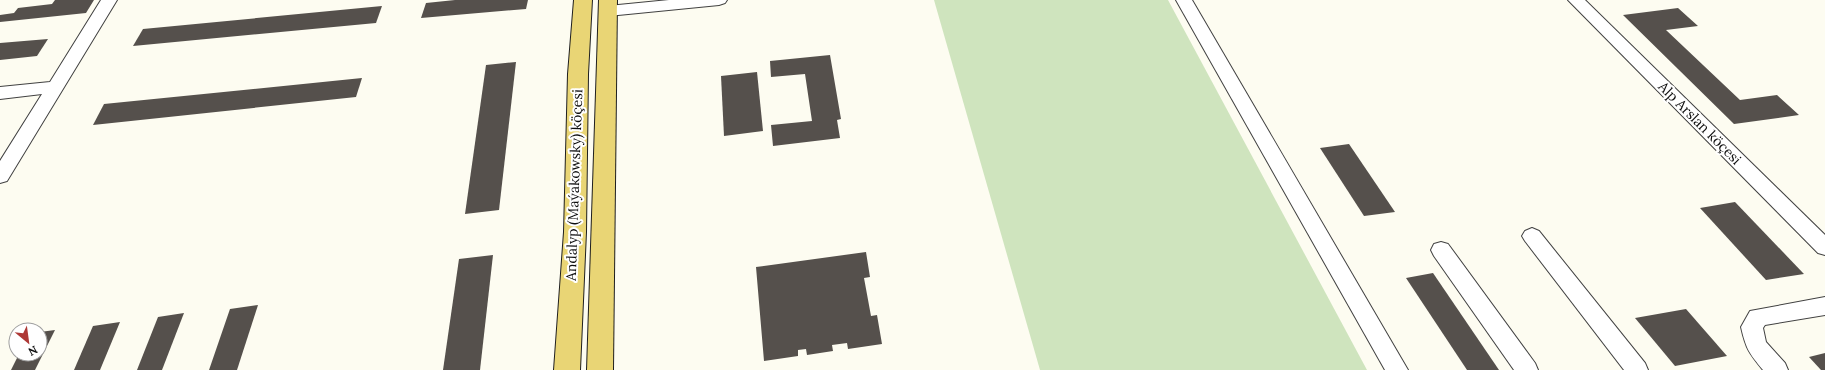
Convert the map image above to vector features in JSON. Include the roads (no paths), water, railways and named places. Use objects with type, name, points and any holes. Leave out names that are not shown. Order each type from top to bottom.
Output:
[{"type":"main road","name":"Andalyp (Maýakowsky) köçesi","points":[[567,370],[574,232],[578,74],[583,0]]},
{"type":"main road","name":"Andalyp (Maýakowsky) köçesi","points":[[600,370],[608,5]]},
{"type":"street","points":[[0,176],[109,0]]},
{"type":"street","points":[[608,5],[719,0]]},
{"type":"street","points":[[1184,0],[1397,370]]},
{"type":"street","name":"Alp Arslan köçesi","points":[[1576,0],[1825,247]]},
{"type":"street","points":[[0,93],[55,88]]},
{"type":"street","points":[[1532,236],[1637,370]]},
{"type":"street","points":[[1442,250],[1527,370]]},
{"type":"street","points":[[1778,370],[1756,346],[1752,327],[1758,317],[1825,306]]}]
